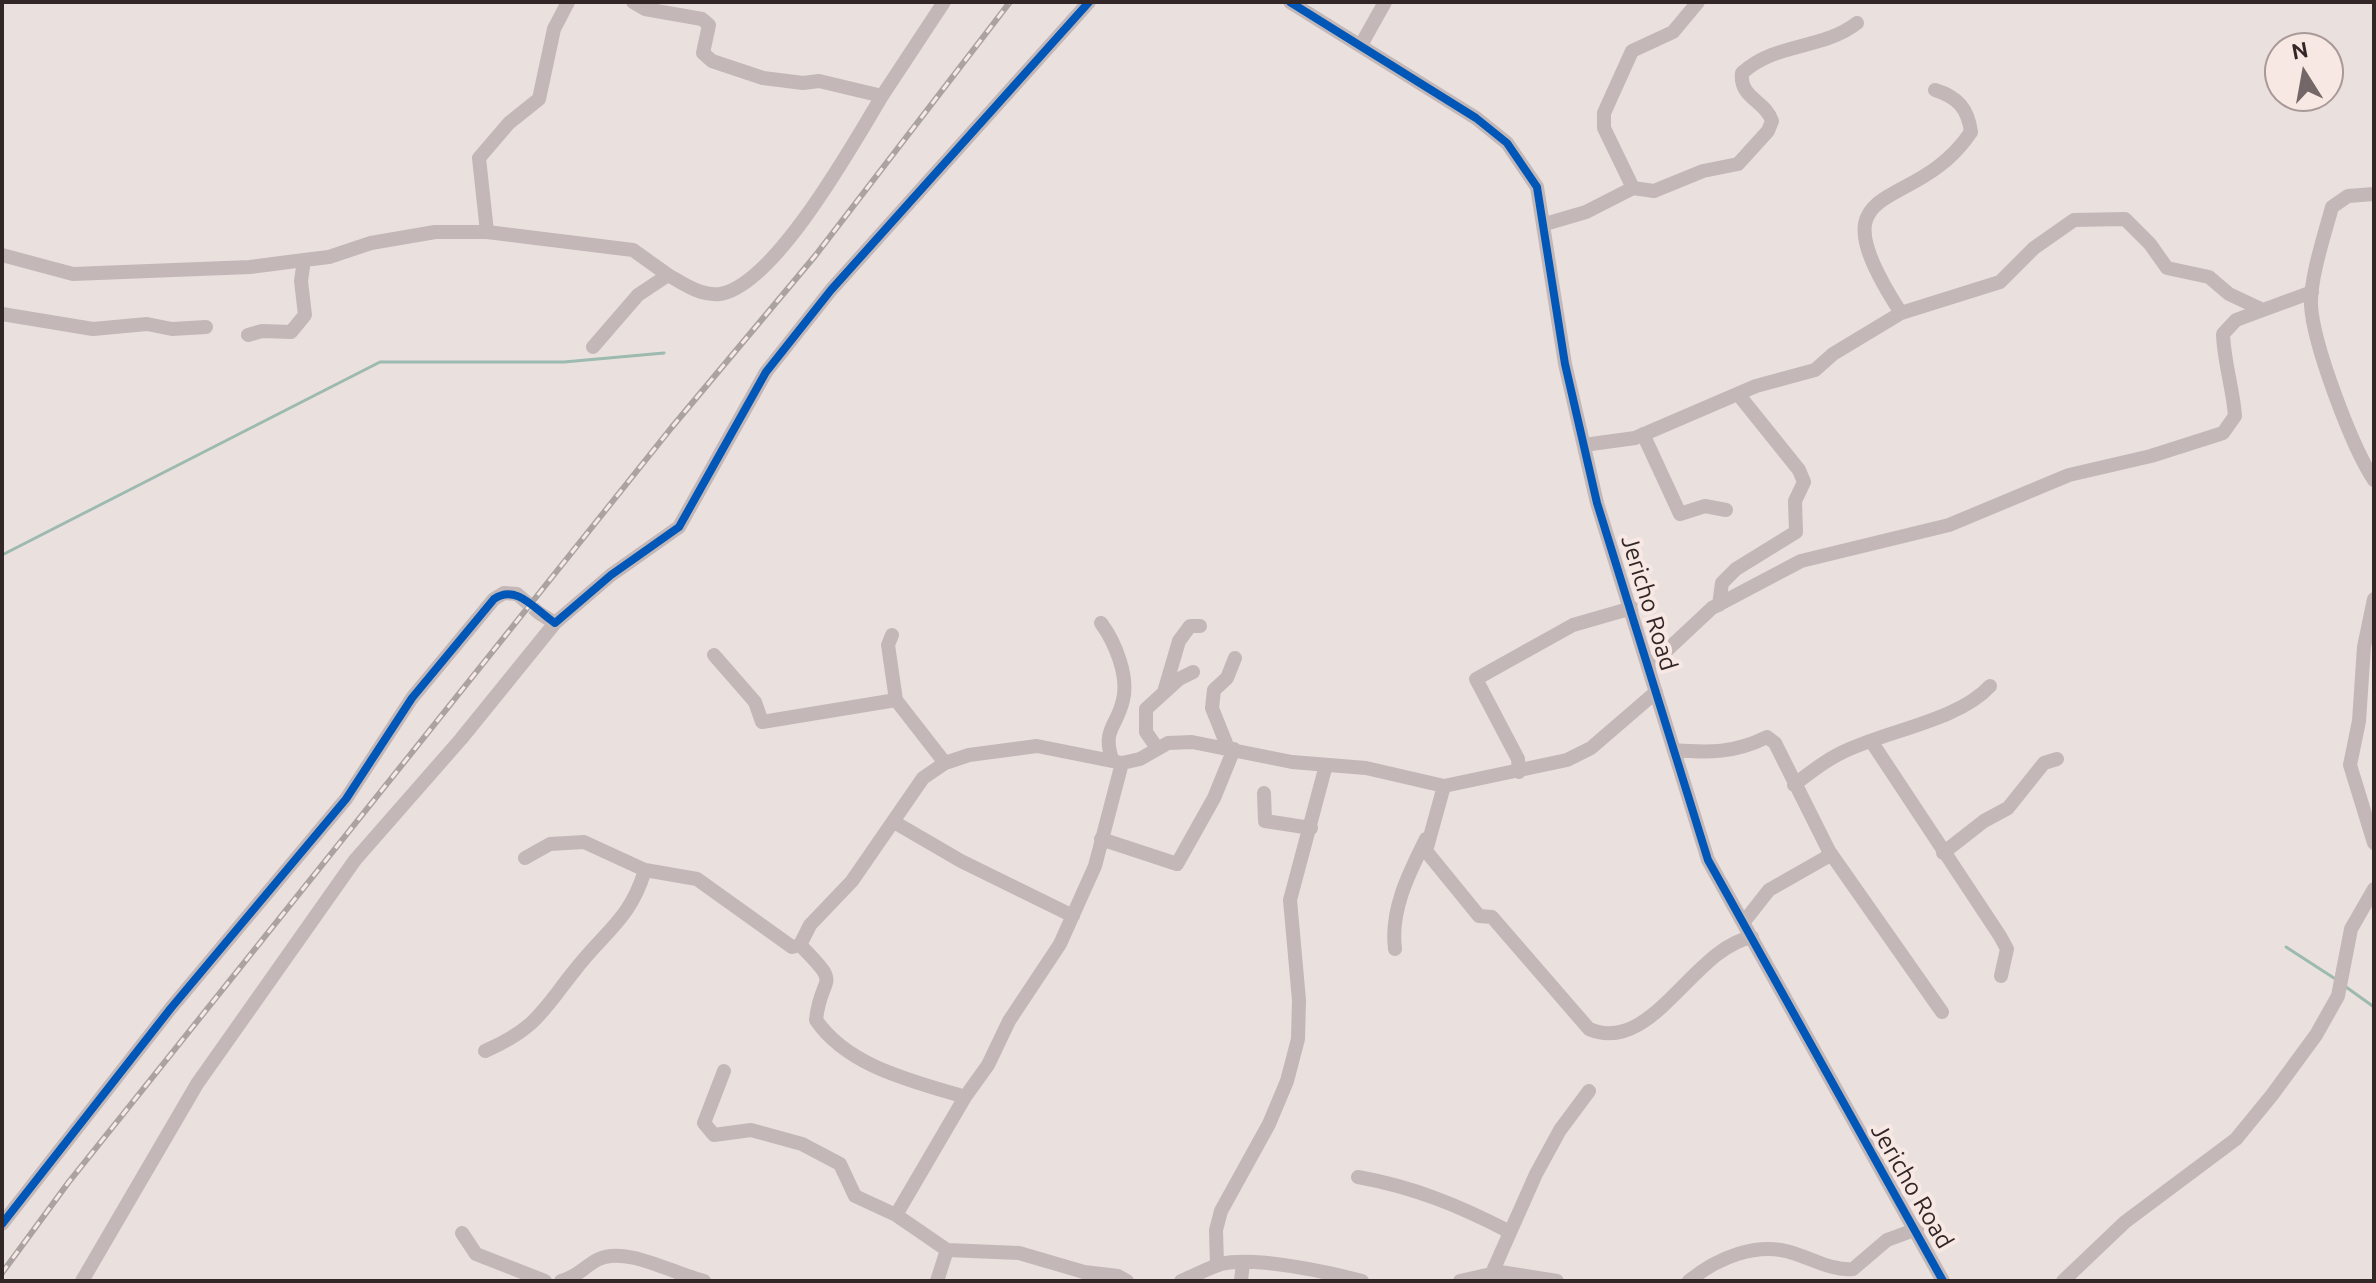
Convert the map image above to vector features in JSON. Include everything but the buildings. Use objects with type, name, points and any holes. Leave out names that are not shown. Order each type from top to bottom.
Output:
[{"type":"street","points":[[487,232],[479,158],[509,123],[539,99],[554,29],[568,2]]},
{"type":"street","points":[[633,2],[645,9],[702,19],[709,25],[703,53],[712,61],[763,78],[803,83],[819,81],[882,96]]},
{"type":"street","points":[[2,255],[73,274],[250,267],[329,257],[371,243],[435,232],[487,232],[633,250],[668,275],[708,294],[732,290],[747,282],[794,232],[944,2]]},
{"type":"street","points":[[82,1281],[197,1084],[355,860],[461,739],[555,623],[611,575],[679,527],[766,372],[831,290],[1089,2]]},
{"type":"street","name":"Jericho Road","points":[[1290,2],[1476,118],[1507,143],[1526,165],[1537,187],[1545,224],[1565,364],[1597,503],[1708,860],[1854,1124],[1917,1229],[1943,1281]]},
{"type":"street","points":[[1361,45],[1385,2]]},
{"type":"street","points":[[1633,188],[1604,128],[1604,113],[1632,51],[1673,32],[1698,2]]},
{"type":"street","points":[[1545,224],[1586,212],[1633,188],[1654,191],[1703,171],[1738,164],[1768,131],[1772,121],[1764,107],[1747,94],[1742,73],[1766,55],[1833,40],[1857,23]]},
{"type":"street","points":[[1901,313],[1873,267],[1865,243],[1864,217],[1871,208],[1920,178],[1962,146],[1971,132],[1966,110],[1957,99],[1935,90]]},
{"type":"street","points":[[2374,194],[2348,196],[2332,207],[2312,292],[2317,338],[2331,382],[2363,464],[2374,480]]},
{"type":"street","points":[[1584,445],[1643,434],[1738,394],[1815,370],[1833,354],[1901,313],[2000,282],[2034,248],[2074,220],[2097,217],[2125,219],[2150,244],[2167,268],[2209,277],[2229,294],[2263,310]]},
{"type":"street","points":[[248,335],[262,331],[291,332],[305,315],[301,281],[304,260]]},
{"type":"street","points":[[593,347],[638,295],[668,275]]},
{"type":"street","points":[[1649,667],[1693,624],[1719,605],[1801,561],[1949,525],[2069,475],[2151,456],[2223,433],[2235,416],[2234,389],[2224,363],[2223,334],[2236,320],[2312,292]]},
{"type":"street","points":[[2,314],[93,329],[147,324],[172,329],[206,327]]},
{"type":"street","points":[[1719,605],[1722,583],[1736,569],[1796,532],[1795,501],[1804,482],[1799,470],[1738,394]]},
{"type":"street","points":[[1643,434],[1680,514],[1705,506],[1726,510]]},
{"type":"street","points":[[2,1224],[171,1008],[346,799],[412,698],[494,599],[504,593],[517,594]]},
{"type":"street","points":[[2374,599],[2364,647],[2359,721],[2350,765],[2374,843]]},
{"type":"street","points":[[1519,772],[1518,759],[1476,679],[1573,625],[1632,608]]},
{"type":"street","points":[[539,613],[555,623]]},
{"type":"street","points":[[896,1215],[965,1097],[988,1065],[1009,1021],[1060,944],[1095,866],[1117,761],[1107,738],[1124,699],[1118,653],[1101,623]]},
{"type":"street","points":[[1164,693],[1179,641],[1190,626],[1200,626]]},
{"type":"street","points":[[892,635],[888,645],[896,700],[945,763]]},
{"type":"street","points":[[714,655],[755,702],[765,723],[896,700]]},
{"type":"street","points":[[1101,839],[1177,864],[1214,798],[1231,749],[1212,708],[1214,690],[1227,678],[1235,658]]},
{"type":"street","points":[[1157,748],[1146,732],[1146,709],[1193,672]]},
{"type":"street","points":[[1794,785],[1839,753],[1943,715],[1981,696],[1990,686]]},
{"type":"street","points":[[800,945],[810,925],[852,881],[923,778],[945,763],[1022,746],[1117,761],[1140,759],[1168,743],[1192,742],[1292,762],[1336,763],[1366,768],[1444,786],[1519,772],[1580,755],[1656,692]]},
{"type":"street","points":[[1674,750],[1715,754],[1747,747],[1767,737],[1775,743],[1829,851],[1942,1012]]},
{"type":"street","points":[[1871,741],[2007,949],[2001,976]]},
{"type":"street","points":[[1943,853],[1984,821],[2008,808],[2044,763],[2057,759]]},
{"type":"street","points":[[1217,1265],[1218,1218],[1269,1124],[1287,1081],[1298,1039],[1299,1000],[1290,900],[1326,765]]},
{"type":"street","points":[[1444,786],[1426,851],[1479,916],[1492,917],[1589,1029],[1599,1033],[1632,1029],[1647,1020],[1717,953],[1736,940],[1752,937]]},
{"type":"street","points":[[1264,793],[1265,821],[1311,828]]},
{"type":"street","points":[[894,822],[961,861],[1073,916]]},
{"type":"street","points":[[1395,949],[1396,914],[1405,883],[1433,824]]},
{"type":"street","points":[[525,858],[550,844],[584,842],[645,870],[697,879],[787,946],[800,945],[824,969],[828,981],[816,1020],[842,1048],[876,1068],[965,1097]]},
{"type":"street","points":[[1743,923],[1769,890],[1827,857],[1829,851]]},
{"type":"street","points":[[485,1051],[510,1040],[547,1011],[574,971],[630,909],[645,870]]},
{"type":"street","points":[[2063,1281],[2125,1222],[2236,1139],[2316,1035],[2338,996],[2351,929],[2374,889]]},
{"type":"street","points":[[724,1071],[706,1116],[706,1130],[720,1136],[751,1130],[802,1144],[840,1164],[855,1196],[896,1215],[947,1250],[1019,1253],[1062,1267],[1118,1276],[1127,1281]]},
{"type":"street","points":[[1492,1273],[1560,1130],[1589,1091]]},
{"type":"street","points":[[1358,1177],[1405,1185],[1448,1200],[1510,1232]]},
{"type":"street","points":[[1689,1281],[1742,1252],[1770,1247],[1828,1266],[1853,1269],[1887,1240],[1917,1229]]},
{"type":"street","points":[[462,1233],[476,1254],[545,1281]]},
{"type":"street","points":[[937,1281],[947,1250]]},
{"type":"street","points":[[561,1281],[578,1276],[599,1259],[624,1254],[671,1277],[704,1281]]},
{"type":"street","points":[[1241,1281],[1243,1263]]},
{"type":"street","points":[[1181,1281],[1217,1265],[1243,1263],[1305,1269],[1362,1281]]},
{"type":"street","points":[[1460,1281],[1492,1273],[1525,1274],[1557,1281]]},
{"type":"waterway","points":[[2,555],[380,362],[564,362],[664,353]]},
{"type":"waterway","points":[[2286,947],[2337,980]]},
{"type":"waterway","points":[[2346,987],[2374,1007]]},
{"type":"tunnel","points":[[517,594],[539,613]]},
{"type":"railway","points":[[2,1273],[68,1183],[672,427],[815,256],[1010,2]]},
{"type":"cycle path","points":[[2,1224],[171,1008],[346,799],[412,698],[494,599],[502,595],[518,596],[555,623],[611,575],[679,527],[766,372],[831,290],[1089,2]]},
{"type":"cycle path","points":[[1290,2],[1476,118],[1507,143],[1537,187],[1565,364],[1597,503],[1708,860],[1943,1281]]}]
